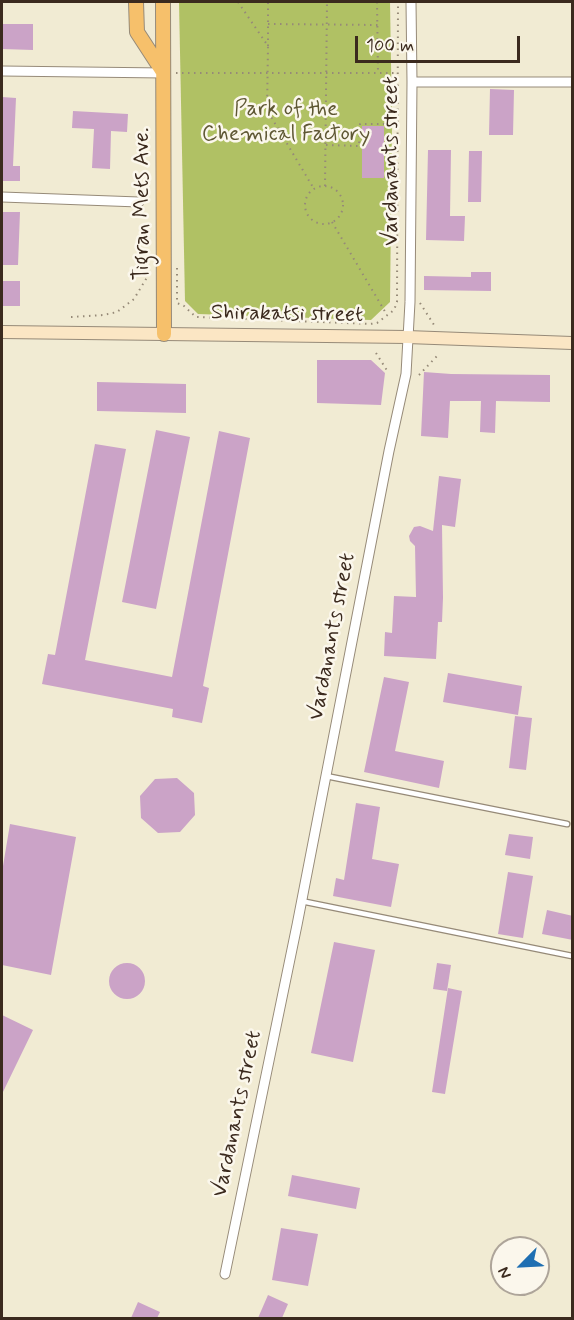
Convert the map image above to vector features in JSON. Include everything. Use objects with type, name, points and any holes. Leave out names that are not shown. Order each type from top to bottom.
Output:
[{"type":"main road","points":[[136,2],[136,32],[170,73]]},
{"type":"main road","name":"Tigran Mets Ave.","points":[[163,2],[170,73],[164,334]]},
{"type":"street","name":"Vardanants street","points":[[225,1274],[406,374],[410,302],[411,2]]},
{"type":"street","points":[[2,71],[170,73]]},
{"type":"street","points":[[412,82],[573,82]]},
{"type":"street","points":[[2,198],[139,202]]},
{"type":"street","name":"Shirakatsi street","points":[[2,332],[407,337],[573,343]]},
{"type":"lane","points":[[326,776],[567,824]]},
{"type":"lane","points":[[301,901],[573,956]]},
{"type":"path","points":[[238,2],[268,46]]},
{"type":"path","points":[[268,2],[267,111],[314,189]]},
{"type":"path","points":[[325,186],[327,2]]},
{"type":"path","points":[[377,2],[378,73]]},
{"type":"path","points":[[177,303],[196,317],[370,324],[377,323],[394,310],[397,302],[398,2]]},
{"type":"path","points":[[268,24],[378,25]]},
{"type":"path","points":[[170,73],[398,73]]},
{"type":"path","points":[[326,145],[359,146],[360,124],[398,124]]},
{"type":"path","points":[[319,186],[325,186],[336,190],[343,201],[341,213],[332,222],[326,224],[314,221],[309,216],[305,205],[309,193],[319,186]]},
{"type":"path","points":[[332,222],[387,316]]},
{"type":"path","points":[[71,317],[117,312],[134,299],[149,274]]},
{"type":"path","points":[[420,303],[438,330]]},
{"type":"path","points":[[376,353],[388,372]]},
{"type":"path","points":[[419,375],[437,356]]},
{"type":"green space","name":"Park of the Chemical Factory","points":[[179,2],[390,2],[392,124],[390,302],[371,320],[198,314],[185,301]]},
{"type":"building","points":[[2,24],[33,24],[33,50],[2,49]]},
{"type":"building","points":[[490,89],[514,90],[513,135],[489,135]]},
{"type":"building","points":[[2,97],[16,98],[13,166],[20,166],[20,181],[2,181]]},
{"type":"building","points":[[73,111],[128,114],[127,132],[111,131],[110,169],[92,168],[94,129],[72,128]]},
{"type":"building","points":[[362,126],[384,126],[384,178],[362,178]]},
{"type":"building","points":[[428,150],[451,150],[450,216],[465,216],[464,241],[426,240]]},
{"type":"building","points":[[469,151],[482,151],[481,202],[468,202]]},
{"type":"building","points":[[2,212],[20,212],[18,265],[2,265]]},
{"type":"building","points":[[471,272],[491,272],[491,291],[424,290],[424,276],[471,277]]},
{"type":"building","points":[[2,281],[20,281],[20,306],[2,306]]},
{"type":"building","points":[[317,360],[371,360],[385,373],[381,405],[317,403]]},
{"type":"building","points":[[424,372],[550,375],[550,402],[496,401],[495,433],[480,432],[481,401],[450,401],[448,438],[421,436]]},
{"type":"building","points":[[97,382],[186,384],[186,413],[97,411]]},
{"type":"building","points":[[156,430],[190,437],[156,609],[122,602]]},
{"type":"building","points":[[219,431],[250,438],[203,686],[209,688],[202,723],[172,717],[173,709],[42,684],[48,654],[55,655],[95,444],[126,449],[85,660],[172,677]]},
{"type":"building","points":[[439,476],[461,479],[455,527],[442,525],[442,622],[438,622],[436,659],[384,656],[385,632],[392,633],[394,596],[416,597],[415,546],[409,536],[414,527],[420,526],[433,531]]},
{"type":"building","points":[[448,673],[522,686],[518,715],[443,702]]},
{"type":"building","points":[[384,677],[409,682],[395,751],[444,761],[439,788],[364,772]]},
{"type":"building","points":[[515,716],[532,718],[526,770],[509,768]]},
{"type":"building","points":[[177,778],[194,793],[195,815],[180,832],[158,833],[141,818],[140,796],[155,779]]},
{"type":"building","points":[[356,803],[380,807],[372,859],[399,864],[391,907],[333,896],[336,878],[344,880]]},
{"type":"building","points":[[10,824],[76,837],[51,975],[2,965],[2,872]]},
{"type":"building","points":[[509,834],[533,837],[530,859],[505,855]]},
{"type":"building","points":[[508,872],[533,876],[523,938],[498,934]]},
{"type":"building","points":[[547,910],[573,916],[573,940],[542,934]]},
{"type":"building","points":[[334,942],[375,950],[353,1062],[311,1053]]},
{"type":"building","points":[[127,963],[140,968],[145,981],[140,994],[127,999],[114,994],[109,981],[114,968]]},
{"type":"building","points":[[437,963],[451,965],[447,991],[433,989]]},
{"type":"building","points":[[448,988],[462,991],[445,1094],[432,1092]]},
{"type":"building","points":[[2,1015],[33,1030],[2,1094]]},
{"type":"building","points":[[292,1175],[360,1188],[356,1209],[288,1196]]},
{"type":"building","points":[[281,1228],[318,1234],[308,1286],[272,1280]]},
{"type":"building","points":[[268,1295],[288,1304],[282,1318],[258,1318]]},
{"type":"building","points":[[138,1302],[160,1312],[157,1318],[131,1318]]}]
